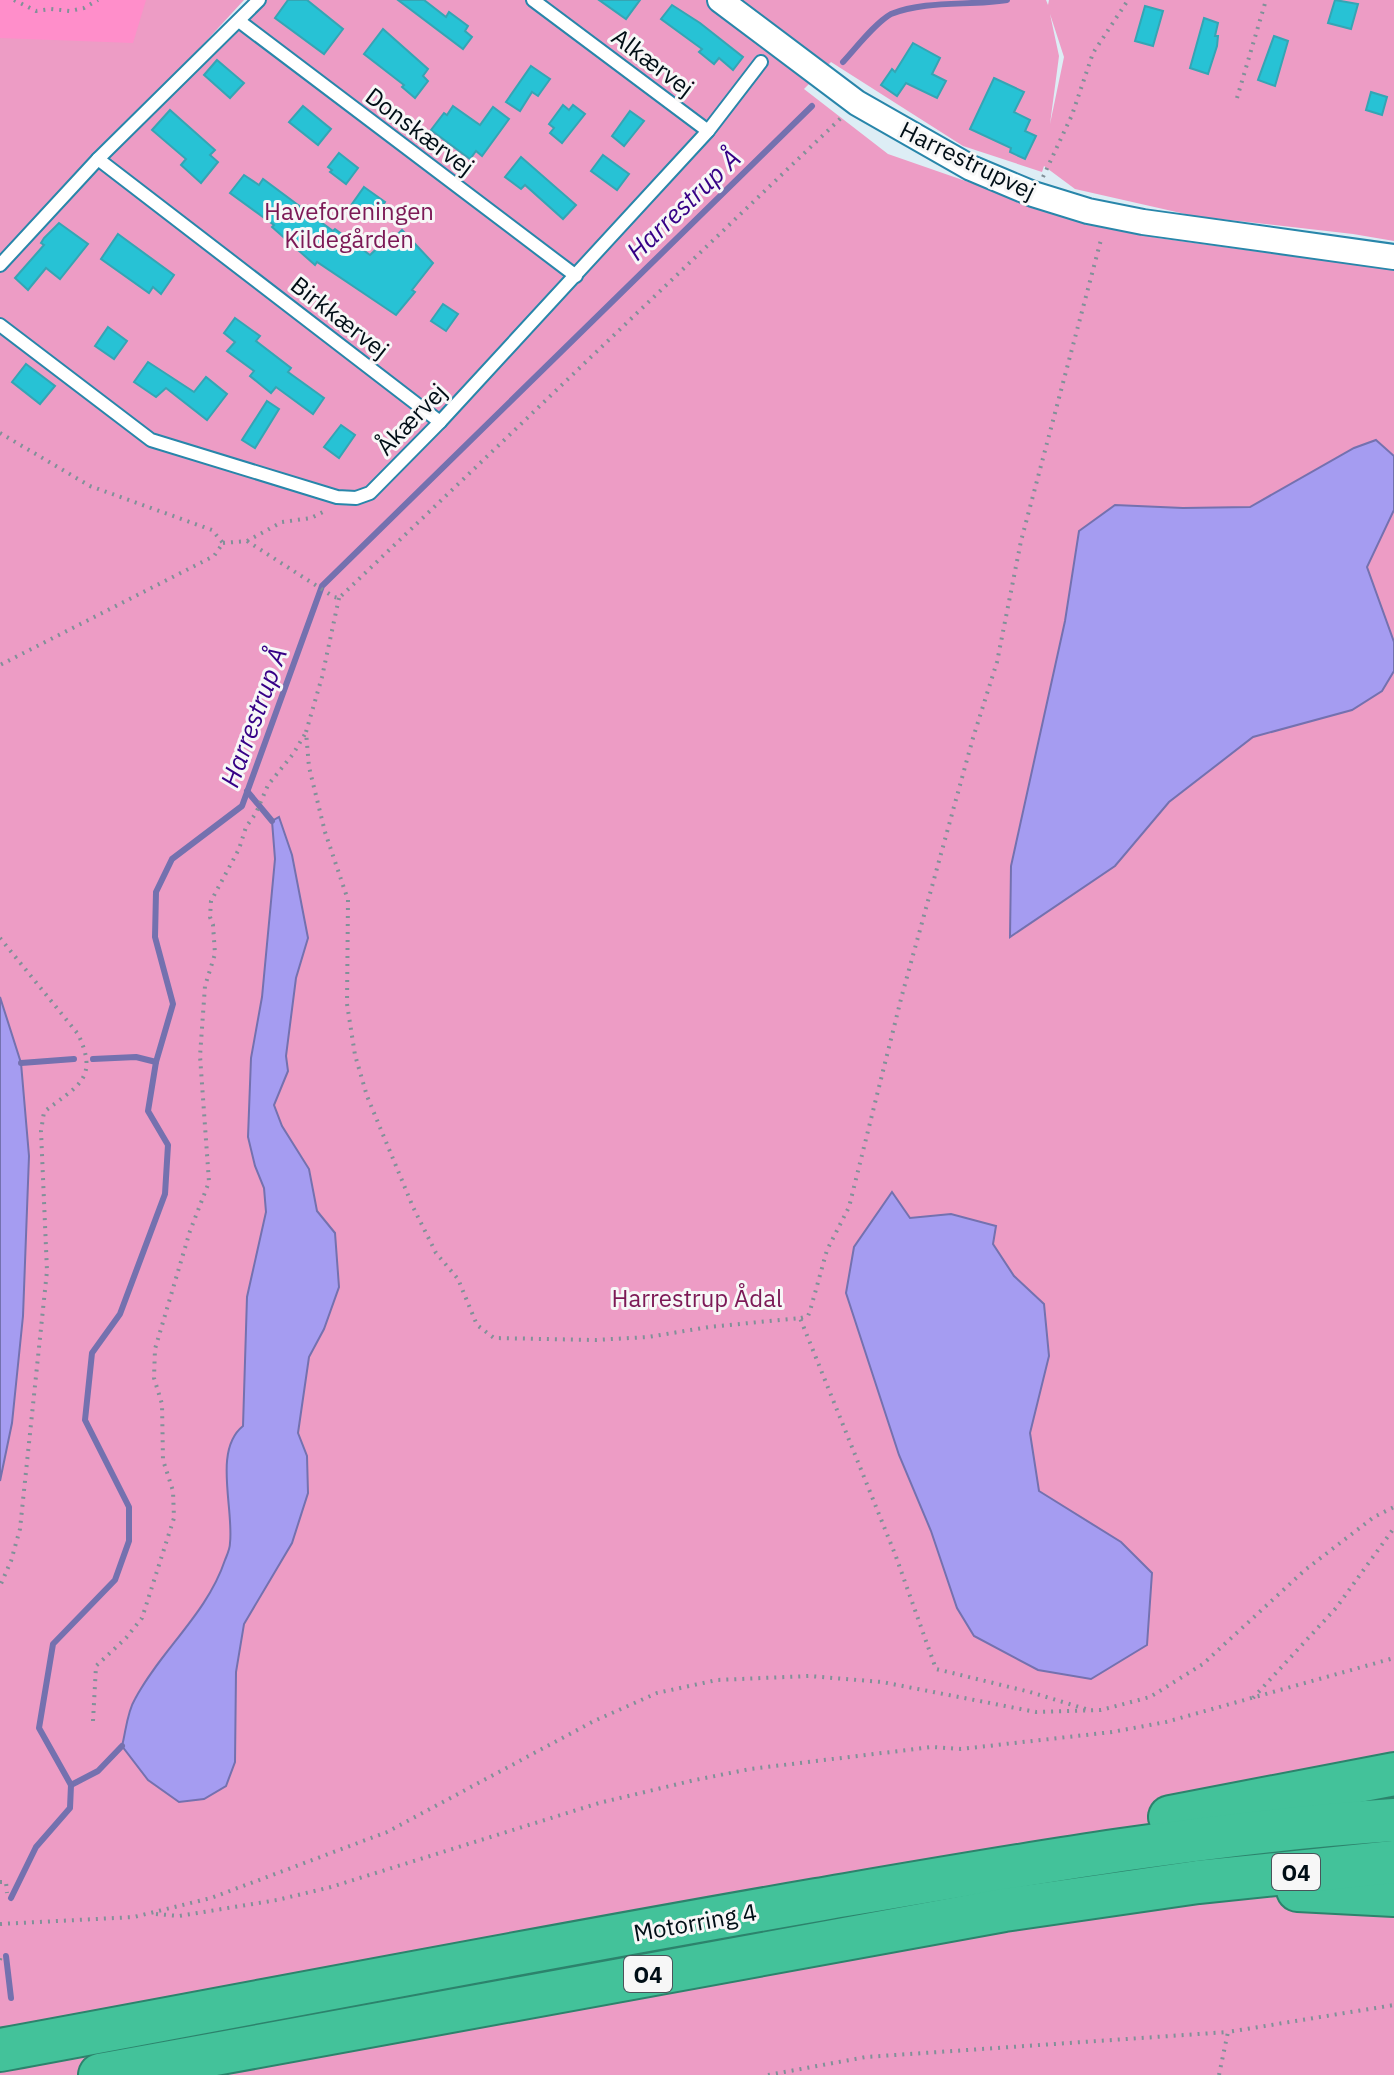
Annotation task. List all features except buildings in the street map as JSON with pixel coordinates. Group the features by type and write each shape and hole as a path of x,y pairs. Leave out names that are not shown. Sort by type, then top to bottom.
{"highway":[{"path":"751,1912 934,1862 1394,1774"},
{"name":"Motorring 4","path":"0,2050 999,1869 1192,1840 1394,1820"},
{"name":"Motorring 4","path":"100,2075 1004,1910 1198,1882 1394,1862"},
{"path":"1198,1882 1365,1896 1394,1895"}],"street":[{"name":"Harrestrupvej","path":"720,0 857,103 971,168 1033,194 1107,215 1394,257"}],"lane":[{"path":"0,265 98,159 259,0"},
{"name":"Alkærvej","path":"533,0 708,131"},
{"name":"Donskærvej","path":"239,21 576,276"},
{"name":"Åkærvej","path":"0,325 151,440 337,497 356,498 370,493 576,276 708,131 761,62"},
{"name":"Birkkærvej","path":"98,159 440,422"}],"path":[{"path":"14,0 36,11 70,11 98,0"},
{"path":"1033,194 1072,115 1093,53 1128,0"},
{"path":"1237,98 1266,0"},
{"path":"93,1721 96,1666 142,1618 174,1518 173,1491 163,1460 162,1404 154,1378 155,1349 190,1231 209,1182 200,1056 205,986 215,954 211,901 268,785 306,732 322,677 337,598 857,103"},
{"path":"306,732 309,767 325,832 348,900 347,1004 355,1055 367,1096 413,1207 436,1253 458,1279 477,1325 494,1338 595,1340 648,1337 808,1316 827,1250 849,1207 902,995 997,662 1021,541 1107,215"},
{"path":"0,433 90,486 212,530 223,543"},
{"path":"223,543 247,541 282,522 311,518 323,512 325,503 337,497"},
{"path":"247,541 337,598"},
{"path":"0,665 214,556 223,543"},
{"path":"0,938 78,1034 86,1050 87,1073 79,1087 44,1112 41,1131 47,1271 20,1529 0,1586"},
{"path":"800,1318 895,1554 936,1669 1089,1710"},
{"path":"0,1924 134,1917 211,1898 387,1832 594,1721 657,1693 717,1680 809,1676 882,1682 1036,1712 1101,1710 1150,1697 1203,1664 1305,1570 1374,1517 1394,1507"},
{"path":"1250,1700 1276,1676 1336,1608 1394,1528"},
{"path":"148,1914 179,1916 277,1900 599,1803 695,1780 750,1769 932,1747 961,1749 1112,1732 1166,1722 1250,1700 1394,1658"},
{"path":"0,1882 6,1882 7,1893"},
{"path":"768,2075 866,2057 1228,2032 1394,2005"},
{"path":"1219,2075 1228,2032"}],"green space":[{"path":"0,0 244,0 0,265"},
{"name":"Harrestrup Ådal","path":"251,0 1046,0 1048,5 1049,0 1394,0 1394,241 1194,216 1075,189 1044,166 1042,172 963,146 831,62 804,89 888,154 1095,226 1158,238 1394,270 1394,2075 0,2075 0,267","holes":["1050,14 1064,57 1050,124 1059,56"]}],"shaded area":[{"path":"0,0 146,0 133,43 0,38"},
{"path":"1376,440 1394,456 1394,510 1367,567 1394,642 1394,671 1382,691 1352,710 1253,737 1169,802 1115,866 1010,937 1011,866 1065,621 1079,531 1115,505 1250,507 1354,448"},
{"path":"279,817 292,855 308,938 296,978 286,1056 288,1071 274,1105 282,1126 309,1169 317,1211 335,1233 339,1287 324,1329 309,1357 298,1433 307,1456 308,1493 292,1543 244,1624 236,1672 235,1762 226,1786 204,1799 179,1802 148,1780 122,1746 132,1704 207,1598 230,1547 227,1464 234,1436 243,1426 247,1297 266,1212 264,1188 248,1137 251,1058 262,997 275,859 272,821"},
{"path":"0,997 21,1063 29,1156 23,1316 12,1423 0,1481"},
{"path":"892,1192 910,1218 951,1214 996,1226 993,1244 1014,1276 1044,1304 1049,1356 1030,1433 1039,1491 1121,1542 1152,1573 1147,1645 1091,1679 1038,1670 974,1636 957,1608 931,1531 899,1455 846,1293 854,1247"}],"waterway":[{"name":"Harrestrup Å","path":"843,62 872,29 891,14 933,5 1007,0"},
{"name":"Harrestrup Å","path":"11,1898 36,1847 70,1808 71,1785 39,1728 53,1644 115,1580 129,1541 129,1507 85,1420 92,1353 120,1314 165,1194 168,1145 148,1111 156,1062 173,1004 155,937 156,892 172,859 242,806 322,586 812,106"},
{"path":"247,791 272,821"},
{"path":"93,1059 136,1057 156,1062"},
{"path":"21,1063 74,1059"},
{"path":"71,1785 98,1771 122,1746"},
{"name":"Harrestrup Å","path":"6,1956 11,1998"}],"park label":[{"name":"Haveforeningen Kildegården","path":"349,225"}]}
